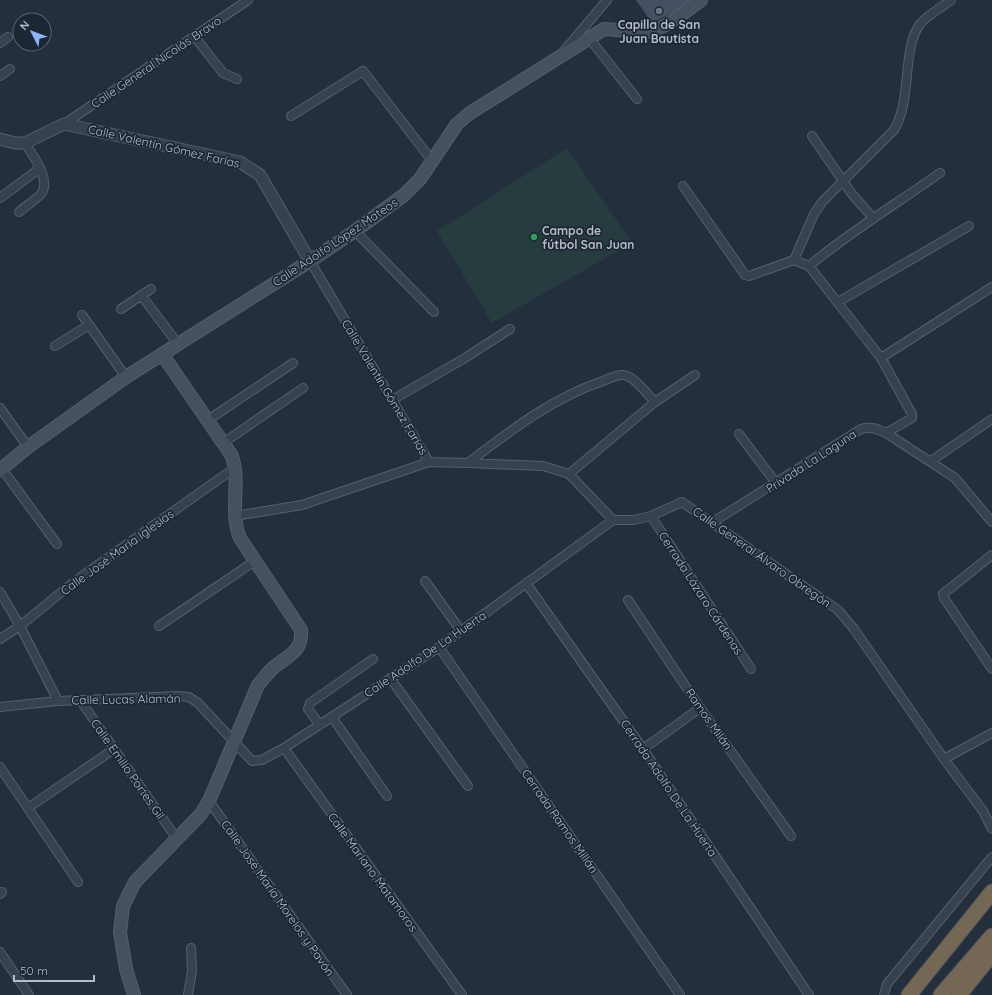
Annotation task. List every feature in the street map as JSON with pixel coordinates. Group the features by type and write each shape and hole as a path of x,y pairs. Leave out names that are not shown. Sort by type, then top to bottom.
{"highway":[{"path":"909,995 992,892"},
{"path":"922,995 992,907"},
{"path":"941,995 992,936"},
{"path":"959,995 992,954"}],"main road":[{"name":"Calle Adolfo López Mateos","path":"1,470 28,447 126,377 310,261 355,231 404,195 433,162 457,124 470,113 604,30 617,29 645,32 658,29 701,0"},
{"path":"134,995 126,969 120,932 123,906 135,882 200,814 209,801 258,686 271,670 297,650 302,640 302,630 240,538 235,526 237,481 236,467 232,456 162,354"}],"street":[{"name":"Calle General Nicolás Bravo","path":"64,124 248,0"},
{"path":"558,58 607,0"},
{"path":"794,260 814,214 822,202 894,130 901,119 912,42 916,31 922,22 951,0"},
{"path":"194,36 223,73 237,79"},
{"path":"0,43 8,37"},
{"path":"589,38 637,99"},
{"path":"0,76 10,69"},
{"path":"291,116 363,71 433,162"},
{"path":"0,139 16,143 24,143 64,124"},
{"name":"Calle Valentín Gómez Farías","path":"64,124 240,162 251,167 260,175 429,462"},
{"path":"812,136 843,181 872,217"},
{"path":"19,212 41,194 44,187 43,174 24,143"},
{"path":"0,198 39,168"},
{"path":"809,266 840,240 872,217 940,172"},
{"path":"683,186 745,275 749,276 794,260 809,266 881,358 913,416 886,433"},
{"path":"838,302 969,226"},
{"path":"355,231 434,312"},
{"path":"881,358 992,286"},
{"path":"121,309 151,289"},
{"path":"141,295 178,344"},
{"path":"82,315 126,377"},
{"path":"55,346 89,325"},
{"path":"392,400 510,329"},
{"path":"208,420 293,363"},
{"path":"468,463 532,416 580,388 615,376 623,375 630,377 655,402"},
{"path":"569,474 655,402 695,375"},
{"path":"223,443 303,388"},
{"path":"0,408 28,447"},
{"path":"931,461 992,419"},
{"name":"Privada La Laguna","path":"713,522 860,429 868,427 875,428 886,433 955,478 992,522"},
{"path":"739,434 776,483"},
{"path":"235,516 302,505 429,462 543,466 569,474 612,520"},
{"name":"Calle José María Iglesias","path":"0,639 20,626 75,581 236,467"},
{"path":"1,470 56,544"},
{"name":"Calle General Álvaro Obregón","path":"612,520 634,520 650,516 682,502 713,522 838,610 854,629 944,759 983,811 992,829"},
{"name":"Cerrada Lázaro Cárdenas","path":"650,516 751,669"},
{"name":"Calle Adolfo De La Huerta","path":"234,742 252,762 257,762 284,748 439,647 612,520"},
{"path":"992,555 943,594 944,598 992,669"},
{"path":"159,626 255,561"},
{"path":"424,581 461,631"},
{"name":"Cerrada Adolfo De La Huerta","path":"526,583 643,749 809,995"},
{"path":"0,592 20,626 58,701"},
{"name":"Ramos Milán","path":"628,600 700,708 791,836"},
{"name":"Cerrada Ramos Millán","path":"439,647 680,995"},
{"path":"320,725 308,709 310,703 372,659"},
{"path":"390,678 468,786"},
{"name":"Calle Lucas Alamán","path":"0,707 58,701 179,696 189,698 198,704 234,742"},
{"name":"Calle Emilio Portes Gil","path":"80,700 177,839"},
{"path":"643,749 700,708"},
{"path":"332,717 387,796"},
{"path":"944,759 992,733"},
{"name":"Calle Mariano Matamoros","path":"284,748 462,995"},
{"path":"28,808 114,749"},
{"path":"0,767 78,882"},
{"name":"Calle José María Morelos y Pavón","path":"209,801 347,995"},
{"path":"884,995 887,984 992,857"},
{"path":"188,995 192,971 191,948"},
{"path":"0,952 29,995"}],"green space":[{"name":"Campo de fútbol San Juan","path":"567,148 632,243 492,323 437,231"}],"building":[{"name":"Capilla de San Juan Bautista","path":"636,0 696,0 652,23"}],"place":[{"name":"Capilla de San Juan Bautista","path":"659,11"},
{"name":"Campo de fútbol San Juan","path":"534,237"}]}
